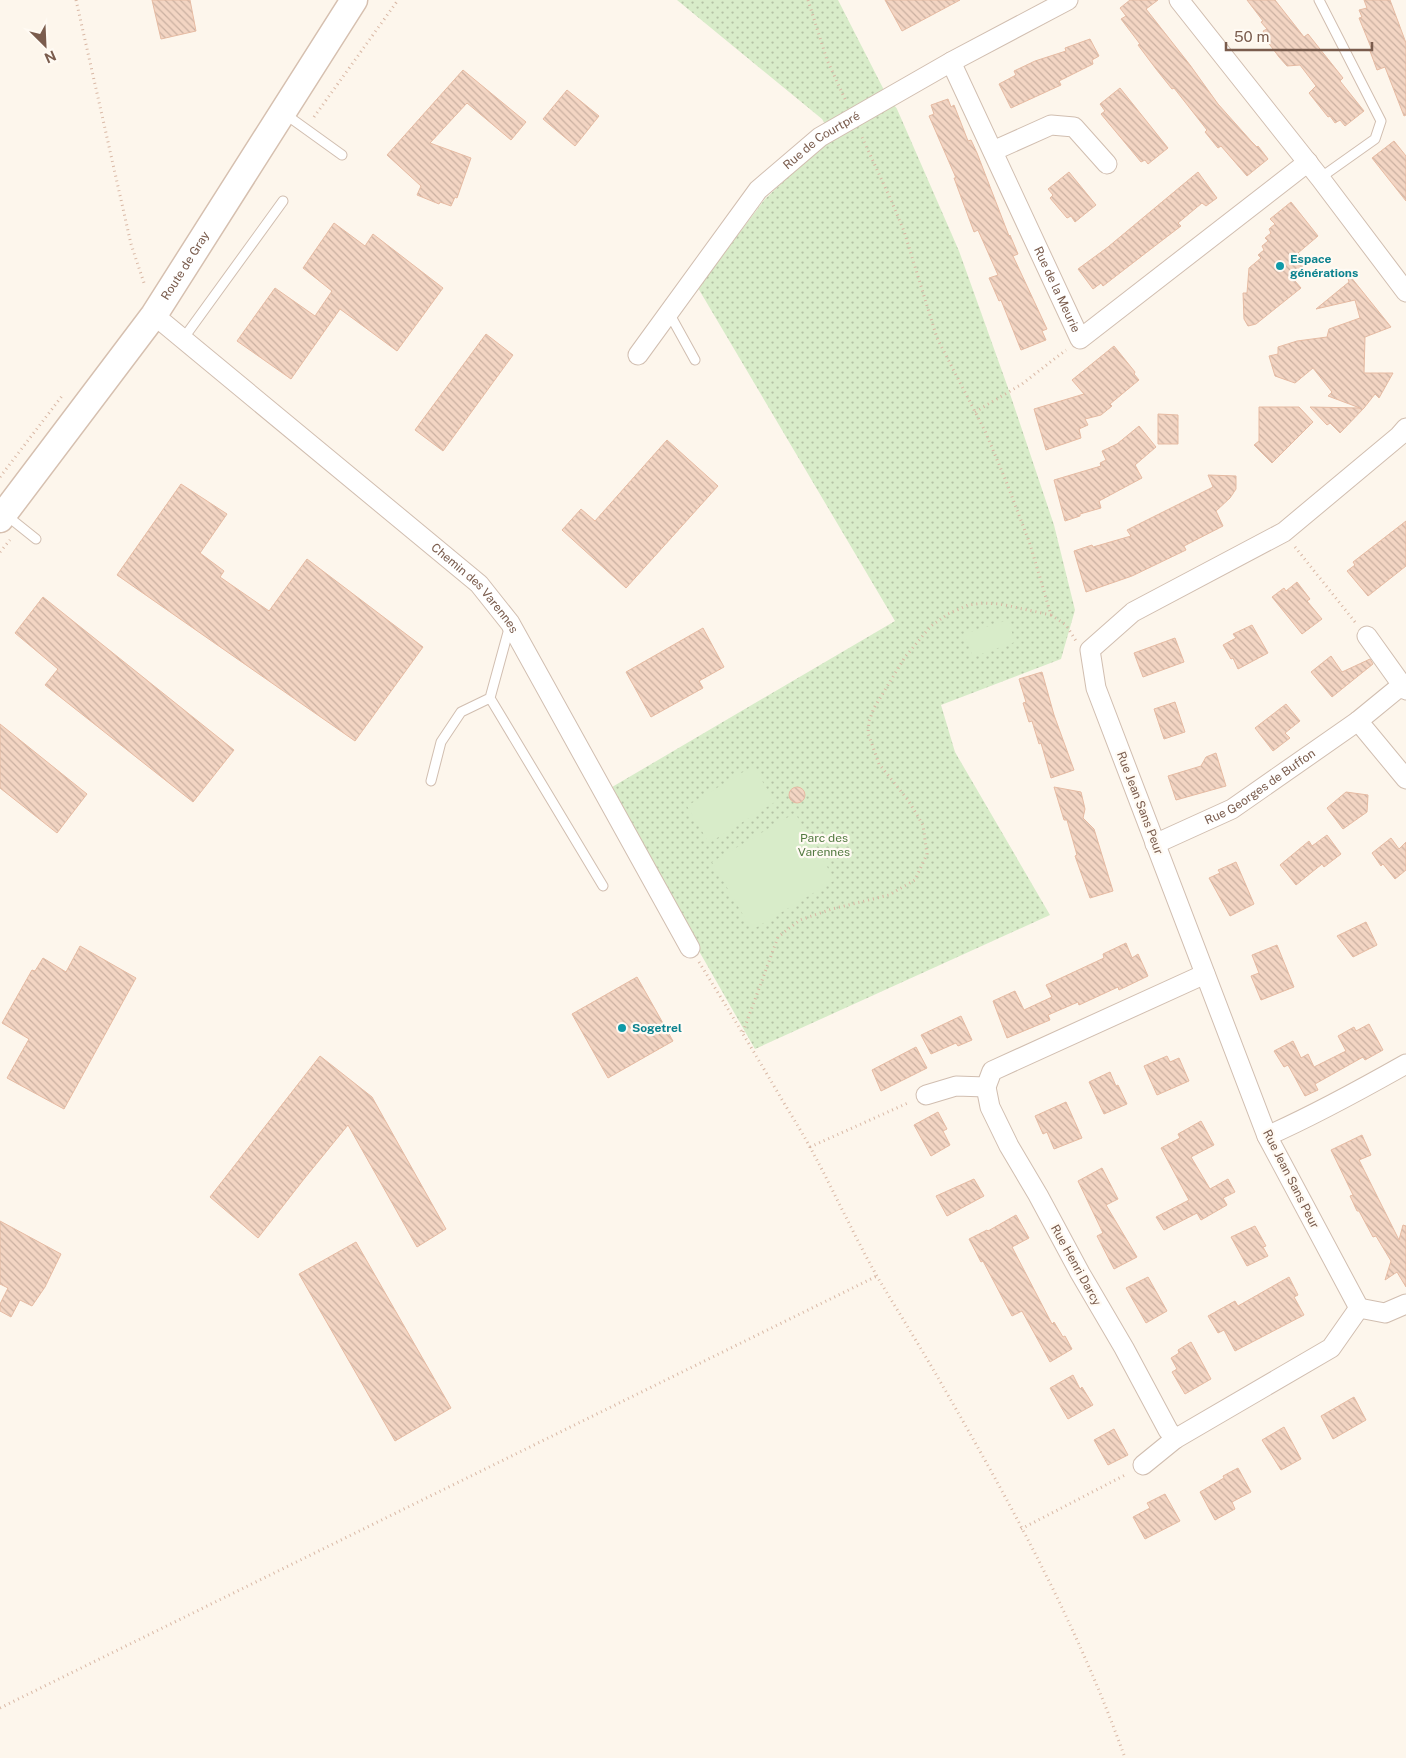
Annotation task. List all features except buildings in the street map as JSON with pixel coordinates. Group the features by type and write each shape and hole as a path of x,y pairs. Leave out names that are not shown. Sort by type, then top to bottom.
{"main road":[{"name":"Route de Gray","path":"2,516 154,315 354,0"}],"street":[{"name":"Rue de Courtpré","path":"638,355 758,190 820,137 951,62 1068,0"},
{"path":"1179,0 1308,162 1406,292"},
{"name":"Rue de la Meurie","path":"951,62 1080,339 1308,162"},
{"path":"992,150 1051,125 1074,127 1107,164"},
{"name":"Chemin des Varennes","path":"154,315 480,584 510,623 690,948"},
{"path":"1090,650 1133,612 1284,532 1399,436 1406,428"},
{"path":"1367,636 1404,688"},
{"name":"Rue Jean Sans Peur","path":"1090,650 1096,688 1267,1136 1359,1308"},
{"name":"Rue Georges de Buffon","path":"1155,844 1232,809 1404,688"},
{"path":"1358,721 1406,779"},
{"path":"926,1095 956,1086 986,1087 992,1071 1205,974"},
{"path":"1267,1136 1336,1103 1406,1064"},
{"name":"Rue Henri Darcy","path":"986,1087 990,1107 1009,1146 1124,1348 1168,1430 1175,1439"},
{"path":"1143,1465 1175,1439 1331,1348 1359,1308 1385,1313 1406,1304"}],"lane":[{"path":"1319,0 1381,121 1375,139 1320,178"},
{"path":"283,112 342,154"},
{"path":"183,339 283,201"},
{"path":"669,313 695,360"},
{"path":"2,516 36,539"},
{"path":"510,623 490,698 603,886"},
{"path":"431,781 442,742 461,712 490,698"}],"path":[{"path":"76,0 131,244 146,288 151,280"},
{"path":"808,0 827,60 904,231 937,338 999,464 1030,544 1050,615"},
{"path":"975,412 1022,384 1080,339"},
{"path":"0,476 63,394"},
{"path":"1284,532 1367,636"},
{"path":"743,1032 778,937 800,920 832,909 889,895 915,880 927,854 923,825 908,800 879,764 868,733 869,721 874,708 888,682 913,646 931,626 948,614 968,605 1000,604 1050,615 1066,625 1075,641 1090,650"},
{"path":"690,948 743,1032 810,1146 877,1276 946,1391 1009,1504 1052,1586 1081,1648 1125,1758"},
{"path":"810,1146 926,1095"},
{"path":"0,1708 877,1276"},
{"path":"1021,1529 1143,1465"}],"green space":[{"name":"Parc des Varennes","path":"677,0 838,0 885,92 897,109 959,251 1054,525 1075,610 1061,659 941,705 955,752 1050,915 755,1049 607,790 895,621 698,288 765,199 832,136 822,119"},
{"path":"1008,620 1015,642 973,657 964,634"},
{"path":"753,766 775,802 709,843 687,806"},
{"path":"795,813 835,880 752,930 712,862"}],"place":[{"name":"Espace générations","path":"1280,266"},
{"name":"Sogetrel","path":"622,1028"}]}
